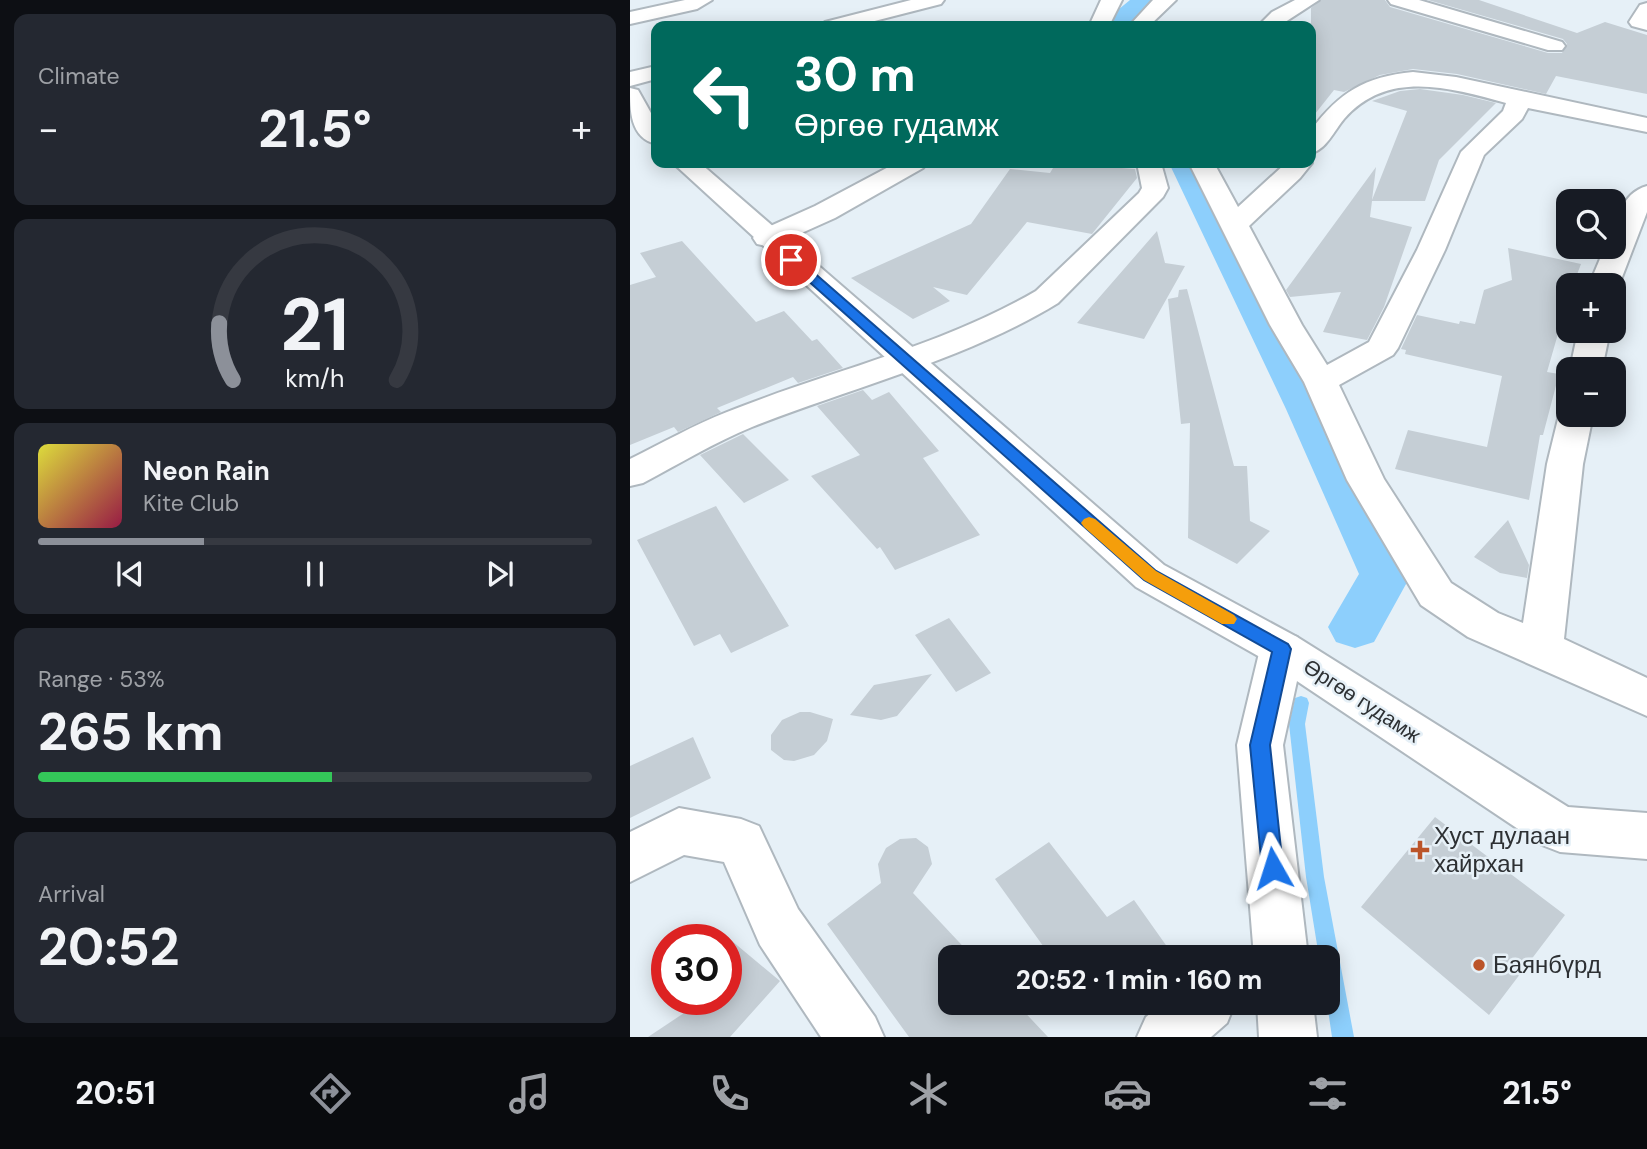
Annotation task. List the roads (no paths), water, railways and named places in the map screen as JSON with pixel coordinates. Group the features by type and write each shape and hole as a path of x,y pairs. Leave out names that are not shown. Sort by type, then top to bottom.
{"street":[{"path":"630,18 702,0"},
{"path":"851,21 933,0"},
{"path":"1100,21 1112,0"},
{"path":"1143,21 1154,7 1166,0"},
{"path":"1274,21 1309,0"},
{"path":"1398,0 1555,46"},
{"path":"1647,9 1639,22 1647,24"},
{"path":"630,79 651,73"},
{"path":"1316,140 1353,98 1375,85 1407,77 1647,125"},
{"path":"630,95 651,132"},
{"path":"1321,382 1382,348 1431,250 1473,152 1514,114 1519,99"},
{"name":"Өргөө гудамж","path":"697,168 767,238 1150,576 1282,649 1560,829 1647,836"},
{"path":"767,238 825,212 905,168"},
{"path":"630,474 738,420 906,361 1027,309 1047,297 1150,197 1155,188 1150,168"},
{"path":"1205,168 1286,325 1321,382 1366,480 1436,594 1483,625 1541,648 1647,698"},
{"path":"1234,225 1295,168"},
{"path":"1607,273 1636,206 1647,194"},
{"path":"1541,648 1565,464 1573,427"},
{"path":"1274,945 1260,745 1282,649"},
{"path":"630,858 679,831 741,842 779,927 855,1037"},
{"path":"1166,1037 1193,1015"},
{"path":"1286,1015 1288,1037"}],"waterway":[{"path":"1126,21 1126,14 1146,0"},
{"path":"1188,168 1308,409 1385,575 1355,627"},
{"path":"1301,703 1297,724 1315,877 1343,1037"}],"place":[{"name":"Хуст дулаан хайрхан","path":"1420,850"},
{"name":"Баянбүрд","path":"1479,965"}]}
